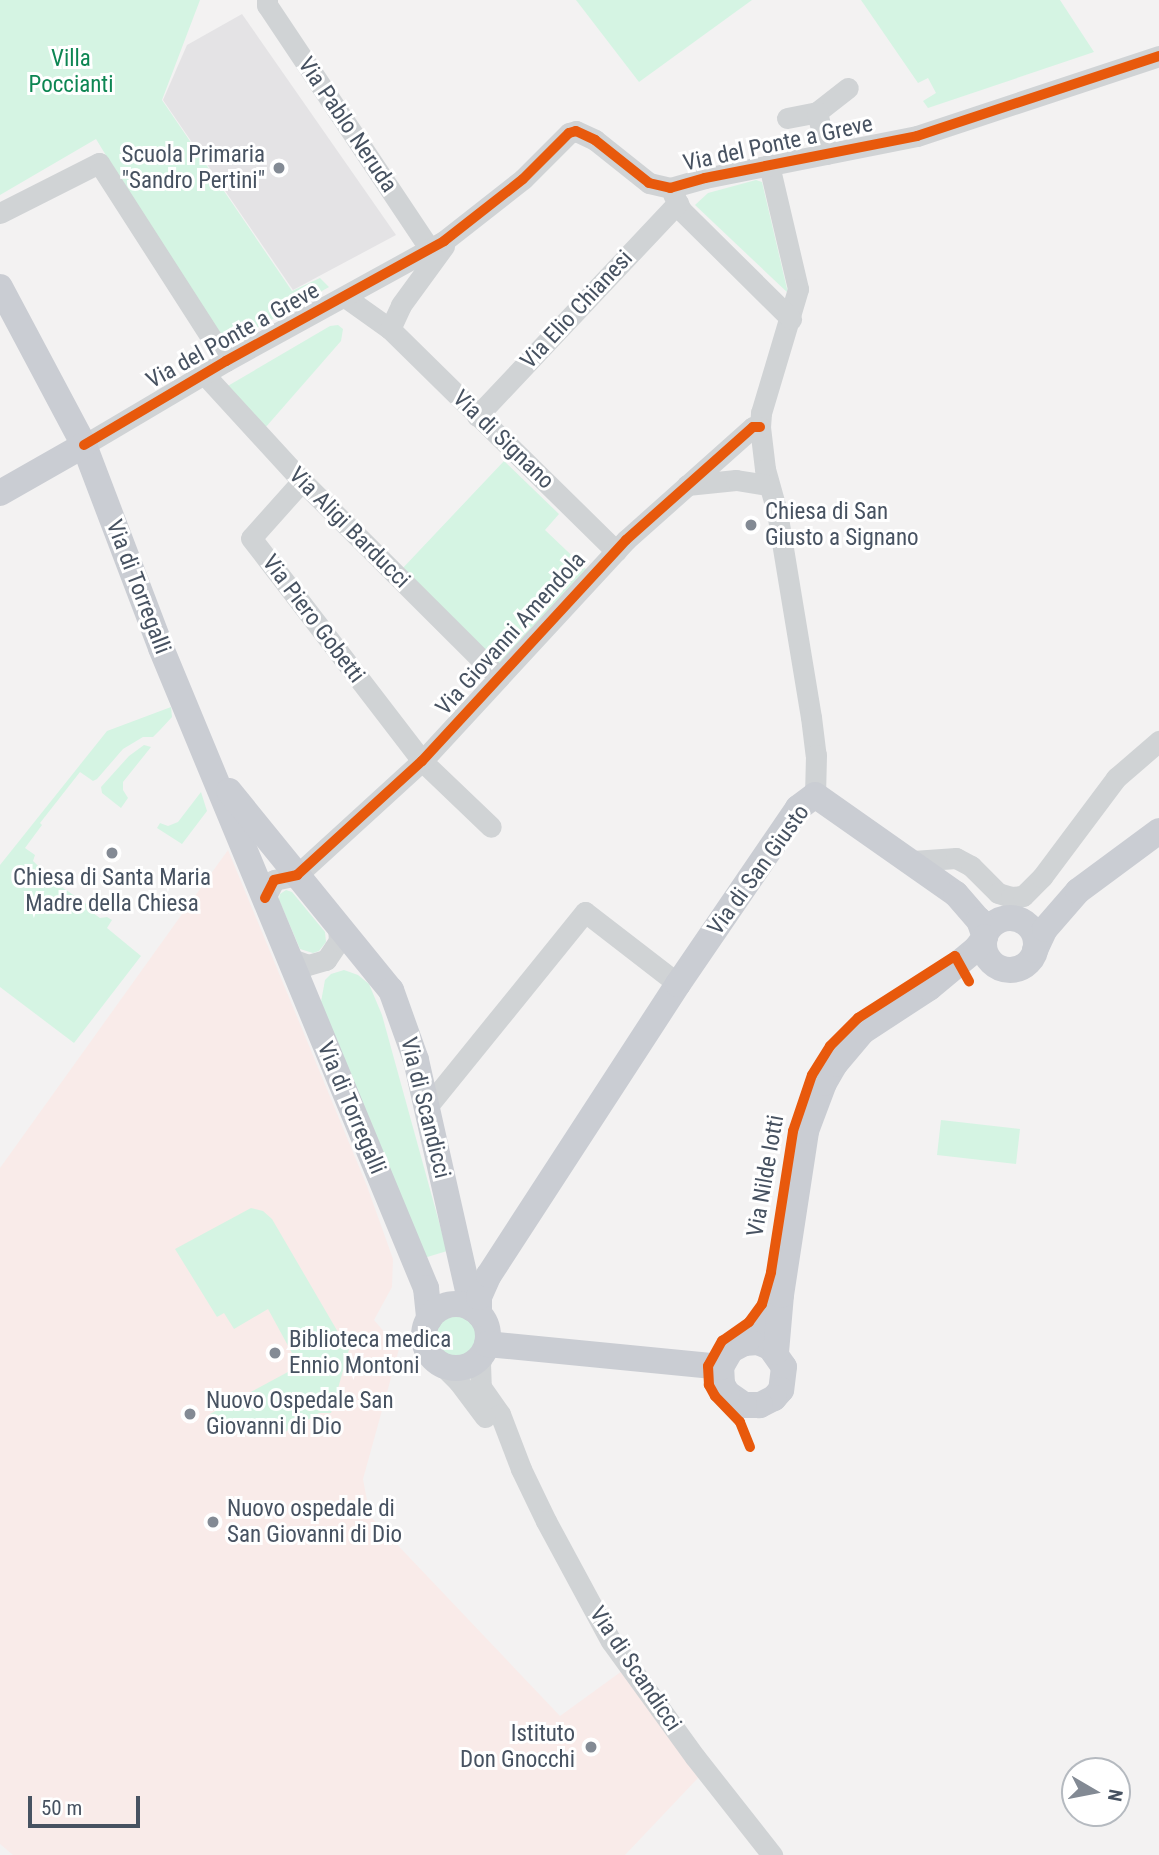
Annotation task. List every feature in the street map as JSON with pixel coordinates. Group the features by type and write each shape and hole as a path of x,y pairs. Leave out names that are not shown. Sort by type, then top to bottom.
{"main road":[{"name":"Via di Torregalli","path":"0,274 6,297 83,444 143,603 210,768 426,1288 429,1319"},
{"path":"0,493 83,444"},
{"name":"Via di Torregalli","path":"210,768 297,875"},
{"path":"815,794 956,894 1032,928 1036,939 1035,950"},
{"name":"Via di San Giusto","path":"475,1311 489,1275 678,984 798,808 815,794"},
{"path":"956,894 979,920 989,958 1006,969 1023,966 1035,950 1045,929 1078,891 1159,831"},
{"name":"Via di Scandicci","path":"297,875 391,990 416,1060 475,1311 487,1330 485,1347"},
{"path":"985,937 993,924 1078,891"},
{"name":"Via Nilde Iotti","path":"781,1295 765,1321 744,1343 731,1350 721,1367 722,1384 727,1393 744,1405 760,1405 774,1398 784,1379 784,1367 776,1352 781,1295 806,1131 824,1083 835,1064 863,1031 929,988 976,949 985,937"},
{"name":"Via Nilde Iotti","path":"929,988 974,972 1006,969"},
{"path":"429,1319 448,1305 475,1311"},
{"name":"Via di Scandicci","path":"429,1319 424,1331 425,1344 430,1356 442,1365"},
{"path":"744,1343 764,1344 776,1352"},
{"path":"442,1365 454,1368 468,1366 479,1359 485,1347 721,1367"}],"street":[{"name":"Via Pablo Neruda","path":"267,0 267,5 430,249"},
{"name":"Via del Ponte a Greve","path":"83,444 454,234 523,179 569,133 576,131 595,140 649,183 674,196 769,165 918,136 1159,55"},
{"name":"Via del Ponte a Greve","path":"787,118 817,111 848,88"},
{"name":"Via del Ponte a Greve","path":"817,111 827,154"},
{"path":"0,213 99,163 226,361"},
{"name":"Via di San Giusto","path":"769,165 798,278 790,319 760,420 769,485 777,512 811,717 816,755 815,794"},
{"path":"674,196 687,217 790,319"},
{"name":"Via Elio Chianesi","path":"477,416 674,196"},
{"path":"390,329 401,305 454,234"},
{"path":"368,284 390,329"},
{"path":"345,297 390,329"},
{"name":"Via di Signano","path":"390,329 615,551"},
{"name":"Via Aligi Barducci","path":"204,374 302,481 499,677"},
{"name":"Via Giovanni Amendola","path":"297,875 422,761 615,551 760,420"},
{"path":"687,485 736,480 769,485"},
{"name":"Via Piero Gobetti","path":"302,481 251,538 422,761"},
{"path":"913,861 950,857 962,860 994,890 1011,897 1023,896 1042,877 1116,778 1159,741"},
{"path":"422,761 491,827"},
{"path":"265,898 274,880 297,875"},
{"path":"427,1107 584,912 678,984"},
{"path":"289,958 308,965 326,960 339,941 338,927"},
{"name":"Via di Scandicci","path":"485,1347 480,1363 481,1387 500,1414 521,1469 611,1641 695,1757 772,1855"},
{"name":"Via di Scandicci","path":"442,1365 458,1381 521,1469"}],"shaded area":[{"name":"Scuola Primaria \"Sandro Pertini\"","path":"242,14 396,235 293,290 163,100 187,45"},
{"name":"Nuovo Ospedale San Giovanni di Dio","path":"228,850 367,1186 393,1259 392,1287 374,1320 399,1349 363,1479 370,1516 560,1716 622,1671 698,1778 625,1855 13,1855 0,1844 0,1168"}],"green space":[{"name":"Villa Poccianti","path":"0,0 200,0 162,100 292,291 320,278 329,287 223,347 96,139 0,195"},
{"path":"576,0 752,0 639,82"},
{"path":"861,0 1060,0 1094,52 928,108 923,101 936,93 928,78 918,83"},
{"path":"756,180 762,182 788,293 695,205 708,193"},
{"path":"338,325 343,329 341,341 265,428 226,387 330,326"},
{"path":"504,461 559,514 545,530 587,570 500,668 401,570"},
{"path":"171,707 172,717 153,737 143,737 123,749 97,779 93,781 80,772 40,823 42,825 25,848 35,855 33,861 56,883 92,908 90,911 100,918 107,917 112,920 107,928 141,956 74,1043 0,987 0,865 107,731"},
{"path":"144,745 151,747 123,782 123,790 128,798 121,808 102,793 101,787 129,756"},
{"path":"201,792 207,811 182,844 157,828 160,823 168,826 178,822"},
{"path":"286,890 292,892 325,932 326,942 319,951 313,953 300,949 279,900 280,894"},
{"path":"344,970 358,975 369,984 382,1015 447,1251 424,1258 321,1002 325,980 331,974"},
{"path":"941,1120 1020,1129 1016,1164 937,1155"},
{"path":"251,1208 263,1211 272,1219 342,1339 350,1346 331,1413 319,1413 299,1425 290,1424 287,1431 275,1436 253,1431 253,1425 247,1424 243,1431 235,1418 218,1427 210,1414 299,1366 268,1309 234,1329 224,1313 217,1317 175,1249"},
{"path":"456,1315 471,1321 477,1336 471,1351 456,1357 441,1351 435,1336 441,1321"}],"cycle path":[{"path":"84,445 226,361 444,241 523,179 569,133 576,131 595,140 649,183 670,188 705,178 917,136 1159,56"},
{"path":"265,898 274,880 297,875 422,761 626,540 753,427 760,427"},
{"path":"750,1447 740,1422 715,1396 709,1385 708,1366 722,1341 749,1322 762,1304 771,1272 793,1131 812,1075 830,1046 858,1018 955,956 969,981"}],"place":[{"name":"Scuola Primaria \"Sandro Pertini\"","path":"279,168"},
{"name":"Chiesa di San Giusto a Signano","path":"751,525"},
{"name":"Chiesa di Santa Maria Madre della Chiesa","path":"112,853"},
{"name":"Biblioteca medica Ennio Montoni","path":"275,1353"},
{"name":"Nuovo Ospedale San Giovanni di Dio","path":"190,1414"},
{"name":"Nuovo ospedale di San Giovanni di Dio","path":"213,1522"},
{"name":"Istituto Don Gnocchi","path":"591,1747"}]}
